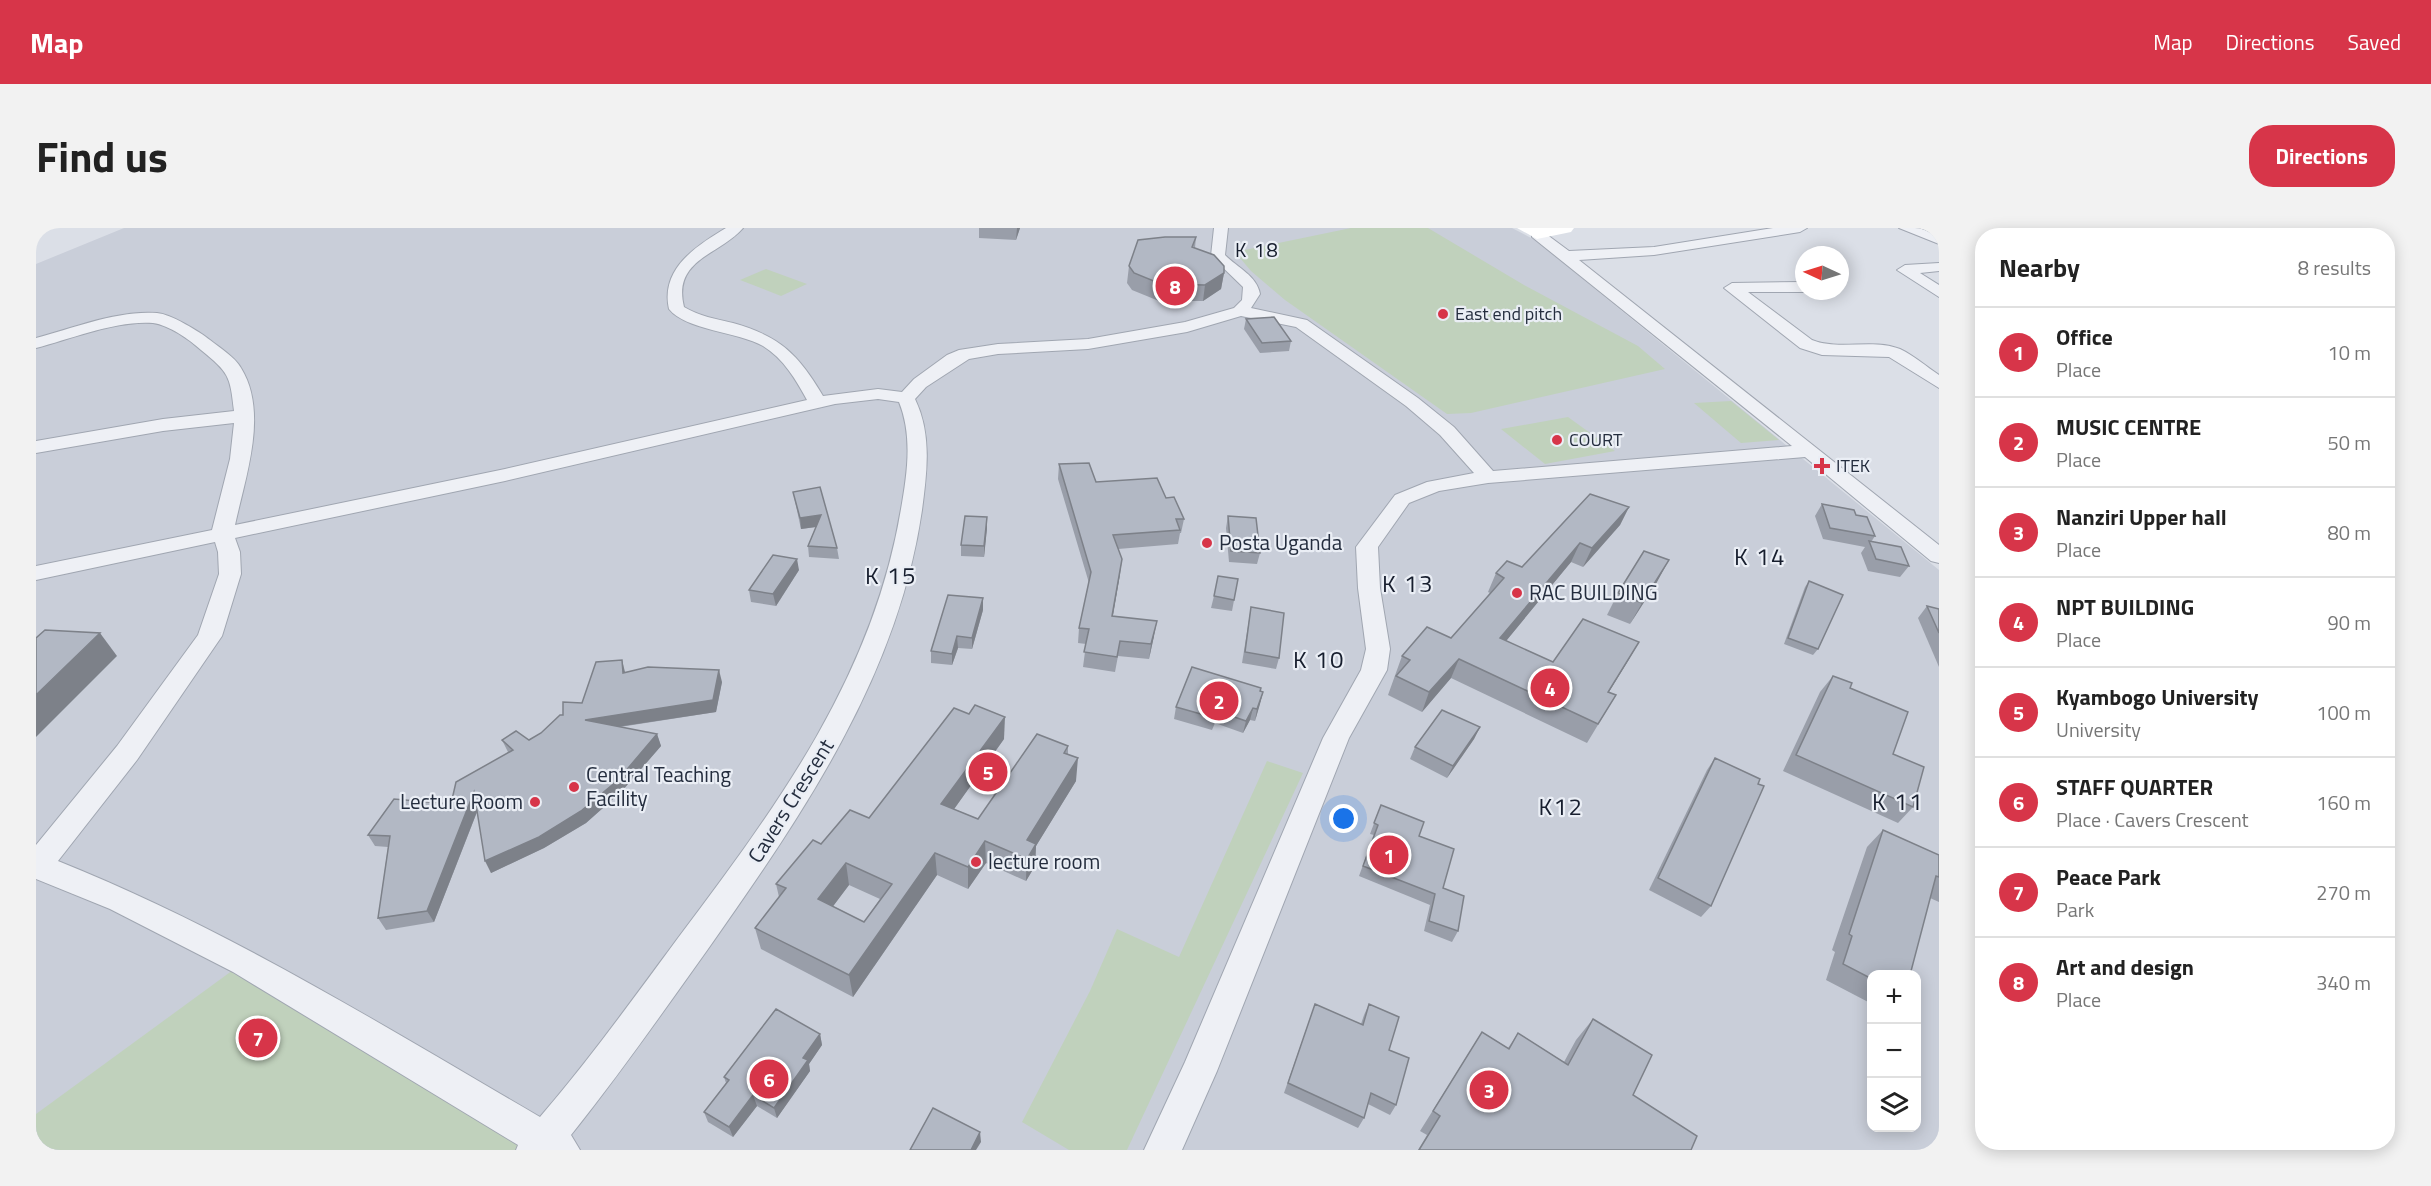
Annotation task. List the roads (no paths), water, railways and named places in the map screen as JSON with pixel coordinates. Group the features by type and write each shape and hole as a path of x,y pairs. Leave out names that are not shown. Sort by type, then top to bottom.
{"street":[{"path":"736,228 704,249 683,269 673,290 677,309 712,323 756,335 783,350 803,376 818,403"},
{"path":"1221,228 1218,256 1301,323 1412,402 1447,431 1488,477"},
{"path":"1532,231 1565,228"},
{"path":"1566,256 1654,251 1800,228"},
{"path":"1906,228 1939,240"},
{"path":"1929,228 1939,233"},
{"path":"1532,231 1939,556"},
{"path":"1939,267 1905,270 1939,292"},
{"path":"36,573 505,475 818,403 859,395 906,398 928,377 953,359 965,354 998,349 1088,344 1186,327 1240,311 1249,304 1253,296 1251,284"},
{"path":"1795,287 1732,288 1806,344 1822,350 1875,350 1894,353 1939,383"},
{"path":"1240,311 1301,323"},
{"path":"36,343 116,322 158,318 196,337 233,368 240,384 244,416 240,459 222,533 229,552 230,574 210,636 127,753 37,867 121,900 244,962 547,1146"},
{"name":"Cavers Crescent","path":"547,1146 764,847 827,746 864,676 897,591 907,547 917,469 915,421 906,398"},
{"path":"36,447 163,425 244,416"},
{"path":"1163,1150 1199,1071 1336,738 1374,670 1377,649 1369,588 1367,547 1402,499 1434,486 1488,477 1808,451"}],"place":[{"name":"Art and design","path":"1175,286"},
{"name":"East end pitch","path":"1443,314"},
{"name":"COURT","path":"1557,440"},
{"name":"ITEK","path":"1822,466"},
{"name":"Posta Uganda","path":"1207,543"},
{"name":"RAC BUILDING","path":"1517,593"},
{"name":"NPT BUILDING","path":"1550,688"},
{"name":"MUSIC CENTRE","path":"1219,701"},
{"name":"Kyambogo University","path":"988,772"},
{"name":"Central Teaching Facility","path":"574,787"},
{"name":"Lecture Room","path":"535,802"},
{"name":"Office","path":"1389,855"},
{"name":"lecture room","path":"976,862"},
{"name":"Peace Park","path":"258,1038"},
{"name":"STAFF QUARTER","path":"769,1079"},
{"name":"Nanziri Upper hall","path":"1489,1090"}],"district":[{"name":"K 18","path":"1257,250"},
{"name":"K 14","path":"1760,557"},
{"name":"K 15","path":"891,576"},
{"name":"K 13","path":"1408,584"},
{"name":"K 10","path":"1319,660"},
{"name":"K 11","path":"1898,802"},
{"name":"K12","path":"1561,807"}]}
